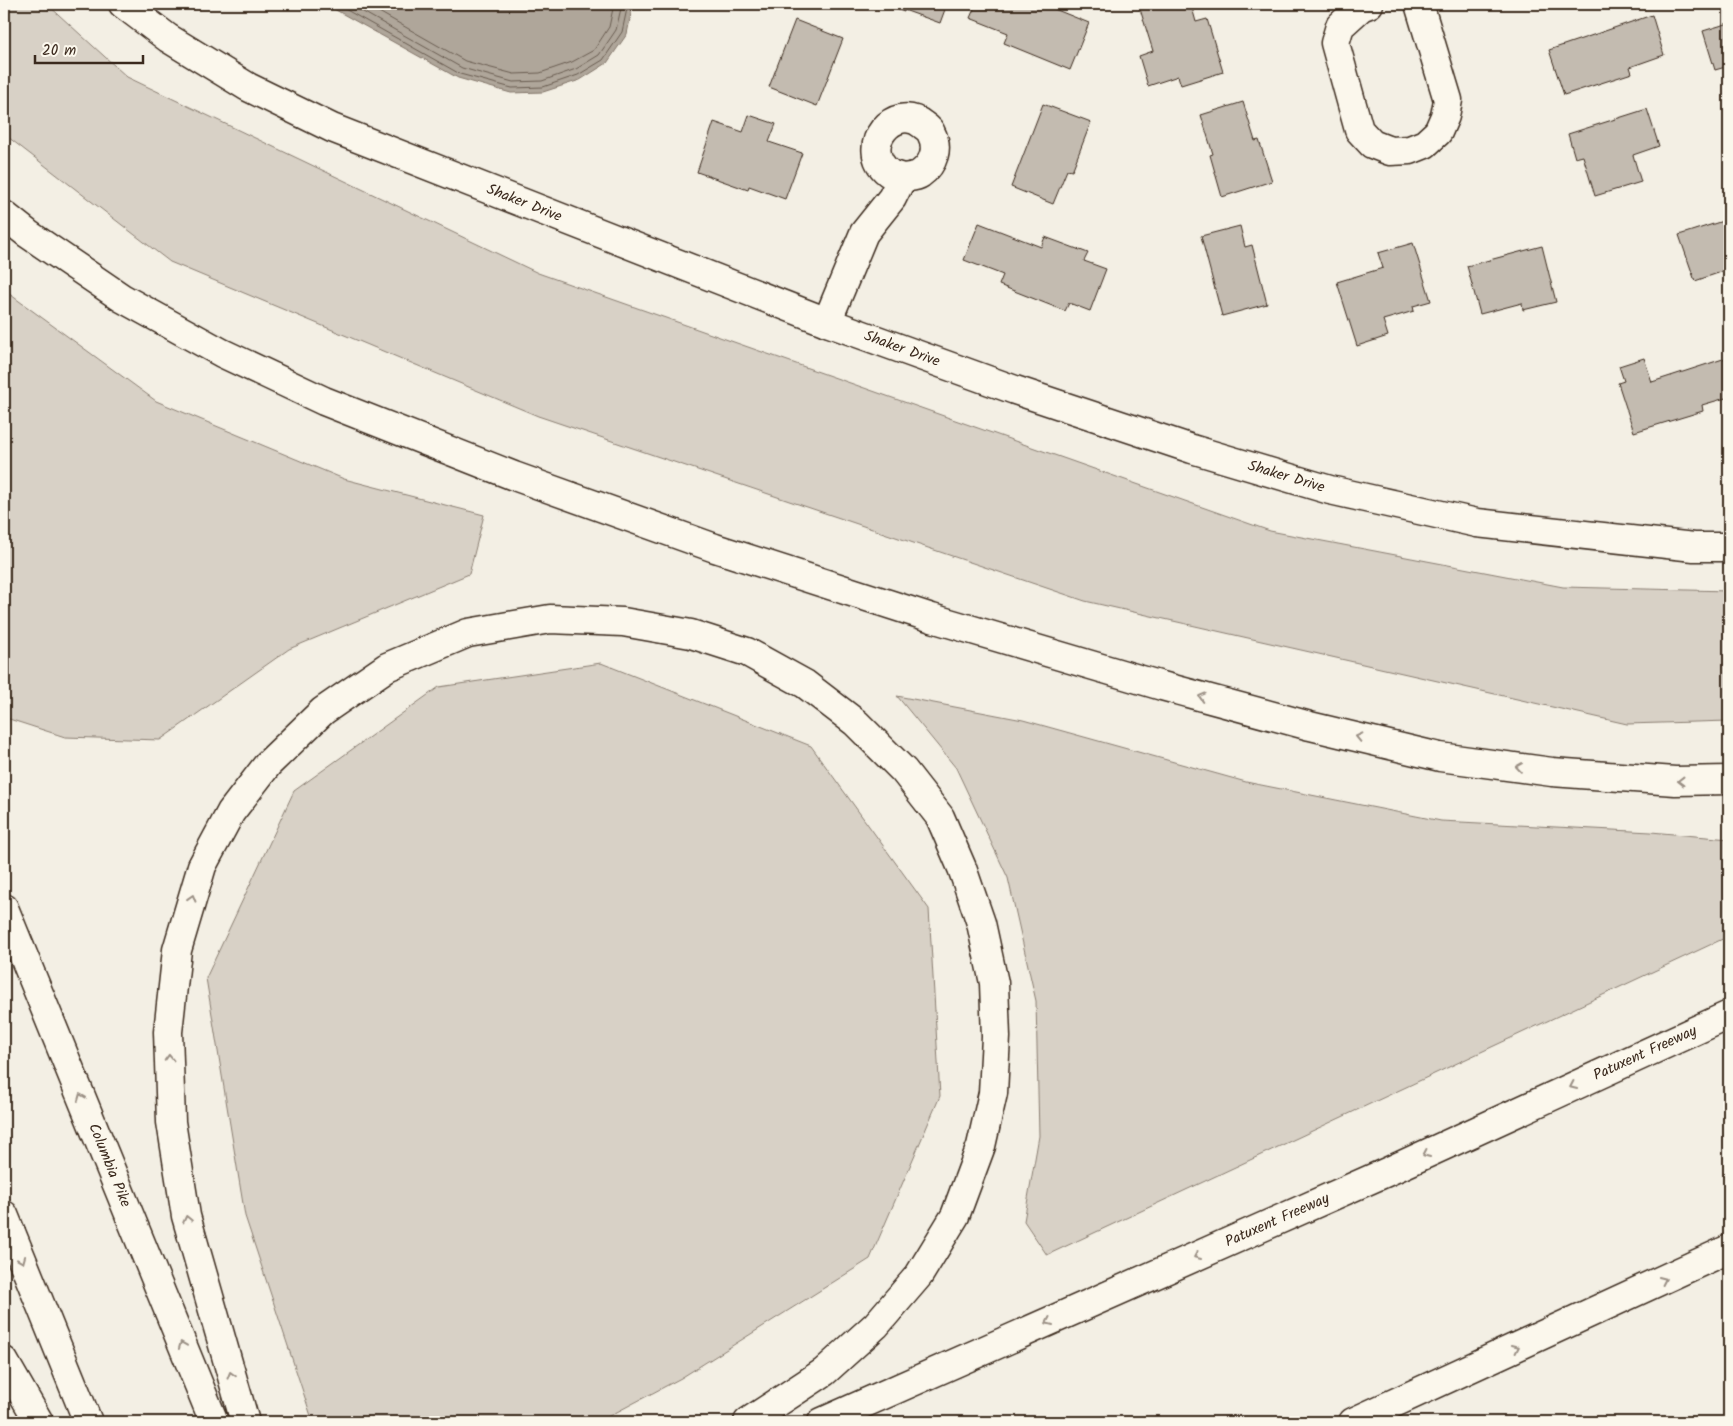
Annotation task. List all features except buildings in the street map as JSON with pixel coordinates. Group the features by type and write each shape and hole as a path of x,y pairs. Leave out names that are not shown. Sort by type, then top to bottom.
{"main road":[{"name":"Shaker Drive","path":"123,4 168,38 248,87 332,128 827,322 1024,394 1192,449 1330,490 1477,523 1684,546 1729,547"},
{"path":"1369,4 1361,7 1349,16 1340,26 1335,43 1360,130 1372,144 1390,151 1410,150 1425,144 1438,132 1445,116 1448,100 1419,4"},
{"path":"827,322 864,233 892,198 902,178"},
{"path":"4,215 28,234 122,298 222,353 324,401 514,476 744,557 932,618 1162,686 1310,726 1440,757 1552,772 1676,781 1729,780"},
{"path":"245,1422 186,1216 171,1122 168,1032 176,950 202,866 231,812 262,771 323,710 387,667 468,633 550,619 623,622 691,634 747,652 805,684 856,723 904,771 940,816 962,868 981,923 994,983 996,1037 993,1093 981,1146 956,1216 919,1275 876,1325 824,1372 748,1422"},
{"name":"Columbia Pike","path":"4,908 214,1422"},
{"name":"Patuxent Freeway","path":"822,1422 1389,1171 1729,1015"},
{"path":"4,1215 88,1422"},
{"path":"1353,1422 1729,1249"},
{"path":"4,1361 39,1422"},
{"path":"1371,1422 1472,1368"}],"shaded area":[{"path":"4,4 47,4 127,77 538,273 1270,531 1563,587 1729,591 1729,721 1627,724 1085,601 538,416 170,262 4,134"},
{"path":"4,290 156,401 344,479 484,515 469,574 289,649 160,740 65,737 6,718 4,714"},
{"path":"601,663 811,746 929,909 940,1096 870,1259 681,1378 598,1422 313,1422 245,1216 206,978 294,791 439,687"},
{"path":"897,696 1023,720 1246,782 1441,821 1651,832 1729,839 1729,936 1047,1255 1024,1221 1039,1136 1036,1001 1008,878 956,768"}],"water":[{"path":"325,4 633,4 627,34 607,63 580,80 543,92 511,93 458,78"}]}
